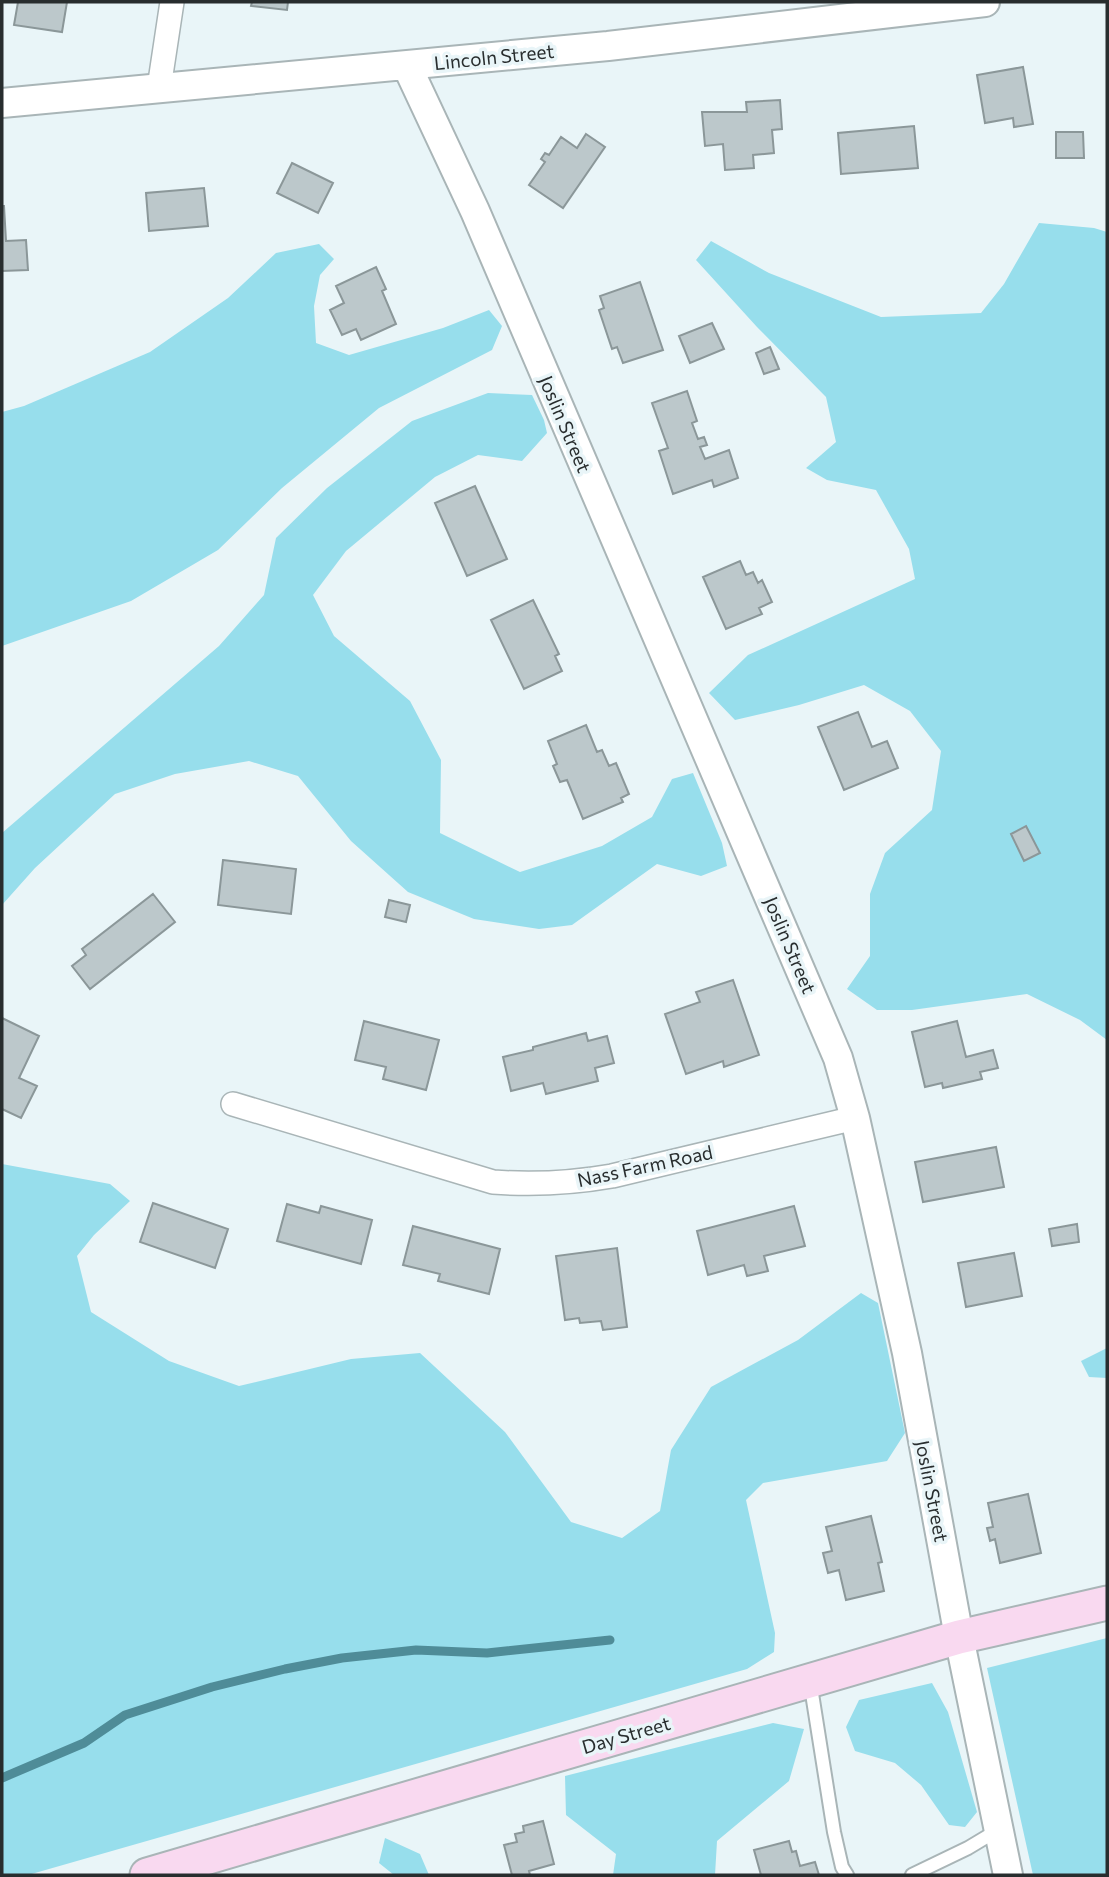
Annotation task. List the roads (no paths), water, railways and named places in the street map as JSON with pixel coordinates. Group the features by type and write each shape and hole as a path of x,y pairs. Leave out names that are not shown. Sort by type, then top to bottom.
{"main road":[{"name":"Day Street","path":"147,1875 960,1637 1107,1603"}],"street":[{"path":"159,88 172,2"},
{"name":"Lincoln Street","path":"2,103 608,46 985,2"},
{"name":"Joslin Street","path":"407,66 475,211 838,1058 855,1118 907,1353 1007,1875"},
{"name":"Nass Farm Road","path":"233,1104 493,1182 531,1184 612,1176 855,1118"}],"lane":[{"path":"810,1681 834,1832 842,1867 847,1875"},
{"path":"912,1875 998,1830"}],"waterway":[{"path":"2,1778 84,1743 125,1715 212,1687 285,1669 342,1658 416,1650 487,1653 610,1640"}]}
